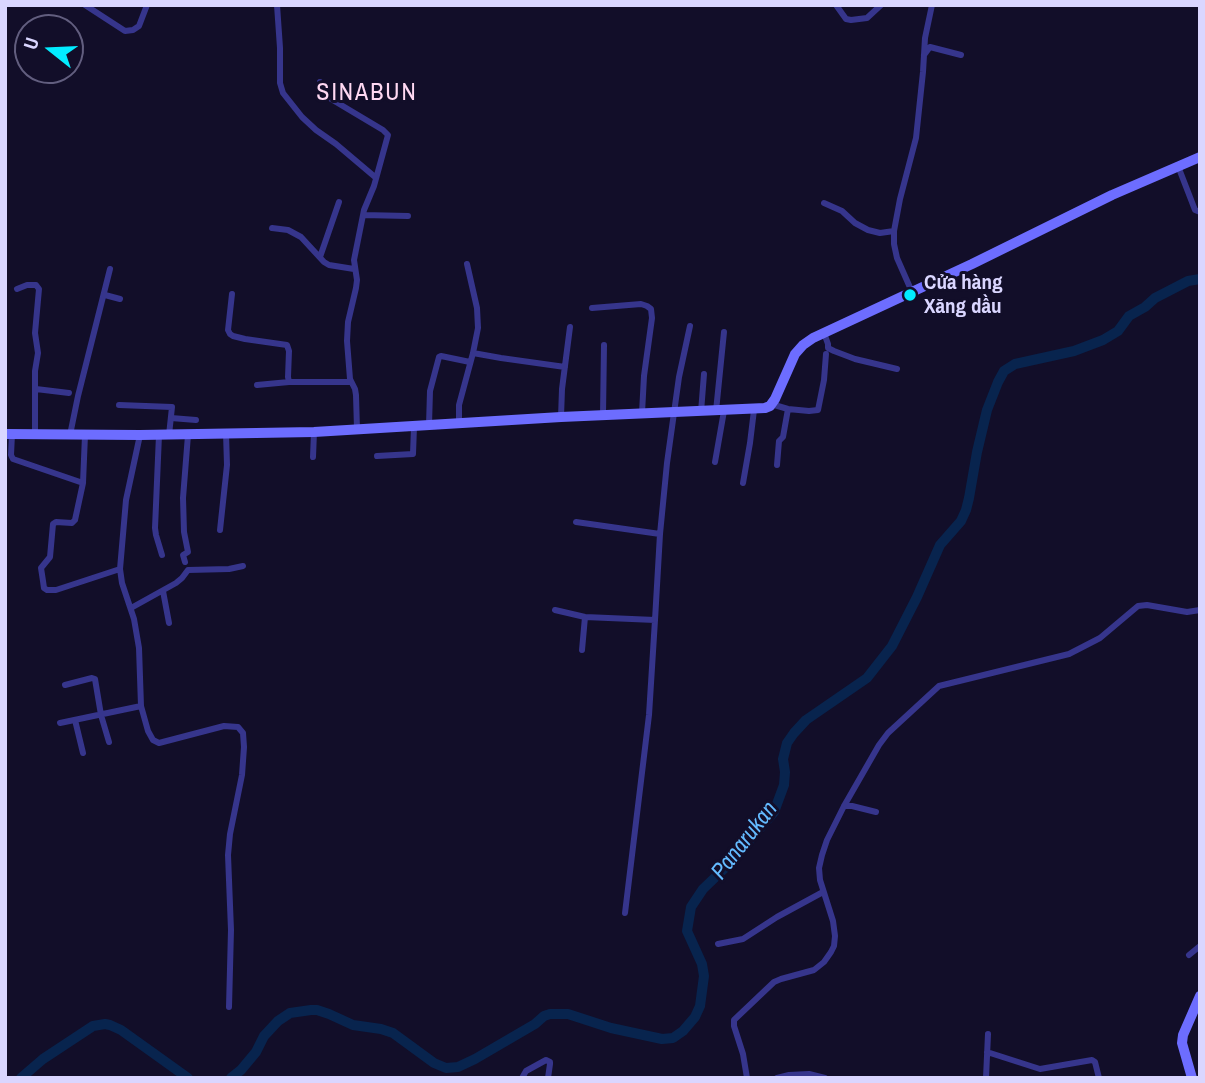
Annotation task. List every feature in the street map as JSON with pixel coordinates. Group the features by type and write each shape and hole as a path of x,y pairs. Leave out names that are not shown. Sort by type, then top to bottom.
{"street":[{"path":"85,5 125,31 139,26 147,5"},
{"path":"277,5 279,70 283,93 316,130 375,177"},
{"path":"836,5 845,18 851,20 868,18 881,5"},
{"path":"912,292 897,258 894,231 916,138 925,38 932,5"},
{"path":"923,57 930,47 961,55"},
{"path":"320,82 321,93 388,135 363,215 354,260 357,279 347,332 348,369 356,395 357,429"},
{"path":"83,483 15,460 11,455 9,434 188,435 314,432 767,408 777,395 795,354 807,342 1112,195 1200,157"},
{"path":"1178,166 1195,210 1200,212"},
{"path":"320,257 339,202"},
{"path":"824,203 842,211 860,227 880,233 894,231"},
{"path":"363,215 408,216"},
{"path":"272,228 288,230 302,237 329,265 354,269"},
{"path":"459,423 459,405 478,328 477,308 467,264"},
{"path":"71,435 78,396 110,269"},
{"path":"17,289 27,285 36,285 39,289 35,333 38,354 35,371 35,434"},
{"path":"232,294 228,330 230,334 287,345 289,382"},
{"path":"104,295 120,299"},
{"path":"592,308 641,304 652,312 643,376 642,413"},
{"path":"625,913 649,715 660,534 679,377 690,326"},
{"path":"561,417 570,327"},
{"path":"715,462 724,332"},
{"path":"824,333 828,348 834,351 897,369"},
{"path":"603,415 604,345"},
{"path":"473,353 565,367"},
{"path":"771,404 788,409 818,410 827,354"},
{"path":"429,425 430,391 439,357 470,362"},
{"path":"701,412 704,374"},
{"path":"257,385 289,382 351,383"},
{"path":"36,389 68,393"},
{"path":"119,405 172,407 164,435 155,528 162,555"},
{"path":"777,465 779,441 783,437 788,409"},
{"path":"743,483 754,410"},
{"path":"171,418 196,420"},
{"path":"377,456 413,454 414,426"},
{"path":"313,457 314,432"},
{"path":"220,530 227,465 226,433"},
{"path":"85,435 83,483 74,522 53,524 50,557 40,568 44,588 56,590 120,569"},
{"path":"140,435 126,500 120,569 139,648 141,706 150,736 159,743 225,726 238,727 243,733 242,775 228,855 231,929 229,1007"},
{"path":"185,562 183,555 188,551 184,532 183,498 188,435"},
{"path":"576,522 660,534"},
{"path":"131,608 163,591 182,578 188,570 243,566"},
{"path":"163,591 169,623"},
{"path":"747,1078 734,1020 774,982 814,970 829,956 835,936 819,874 820,861 844,806 883,738 939,686 1069,654 1100,638 1138,606 1191,612 1200,610"},
{"path":"555,610 584,617 655,620"},
{"path":"582,650 584,617"},
{"path":"65,685 94,678 109,742"},
{"path":"60,723 141,706"},
{"path":"75,720 83,753"},
{"path":"844,806 876,812"},
{"path":"719,944 743,939 823,892"},
{"path":"1189,955 1200,946"},
{"path":"1192,1078 1182,1044 1183,1035 1200,996"},
{"path":"986,1078 988,1034"},
{"path":"988,1052 1040,1069 1091,1060 1095,1062 1099,1078"},
{"path":"522,1078 526,1071 546,1060 550,1064 548,1078"},
{"path":"777,1078 809,1074 825,1078"}],"waterway":[{"name":"Panarukan","path":"231,1078 256,1052 264,1036 278,1021 290,1013 311,1010 329,1014 353,1025 393,1033 434,1063 446,1068 458,1067 475,1059 550,1014 568,1014 611,1028 662,1039 673,1038 683,1031 700,1006 704,976 702,964 687,931 691,907 703,889 774,812 784,785 783,759 787,743 794,733 806,720 867,678 892,646 940,545 961,521 966,510 987,410 1004,371 1015,364 1074,351 1103,340 1118,331 1129,316 1155,298 1188,281 1200,279"},
{"name":"Panarukan","path":"21,1078 43,1059 93,1026 105,1024 121,1030 188,1078"}],"place":[{"name":"Cửa hàng Xăng dầu","path":"910,295"}],"district":[{"name":"SINABUN","path":"367,94"}]}
